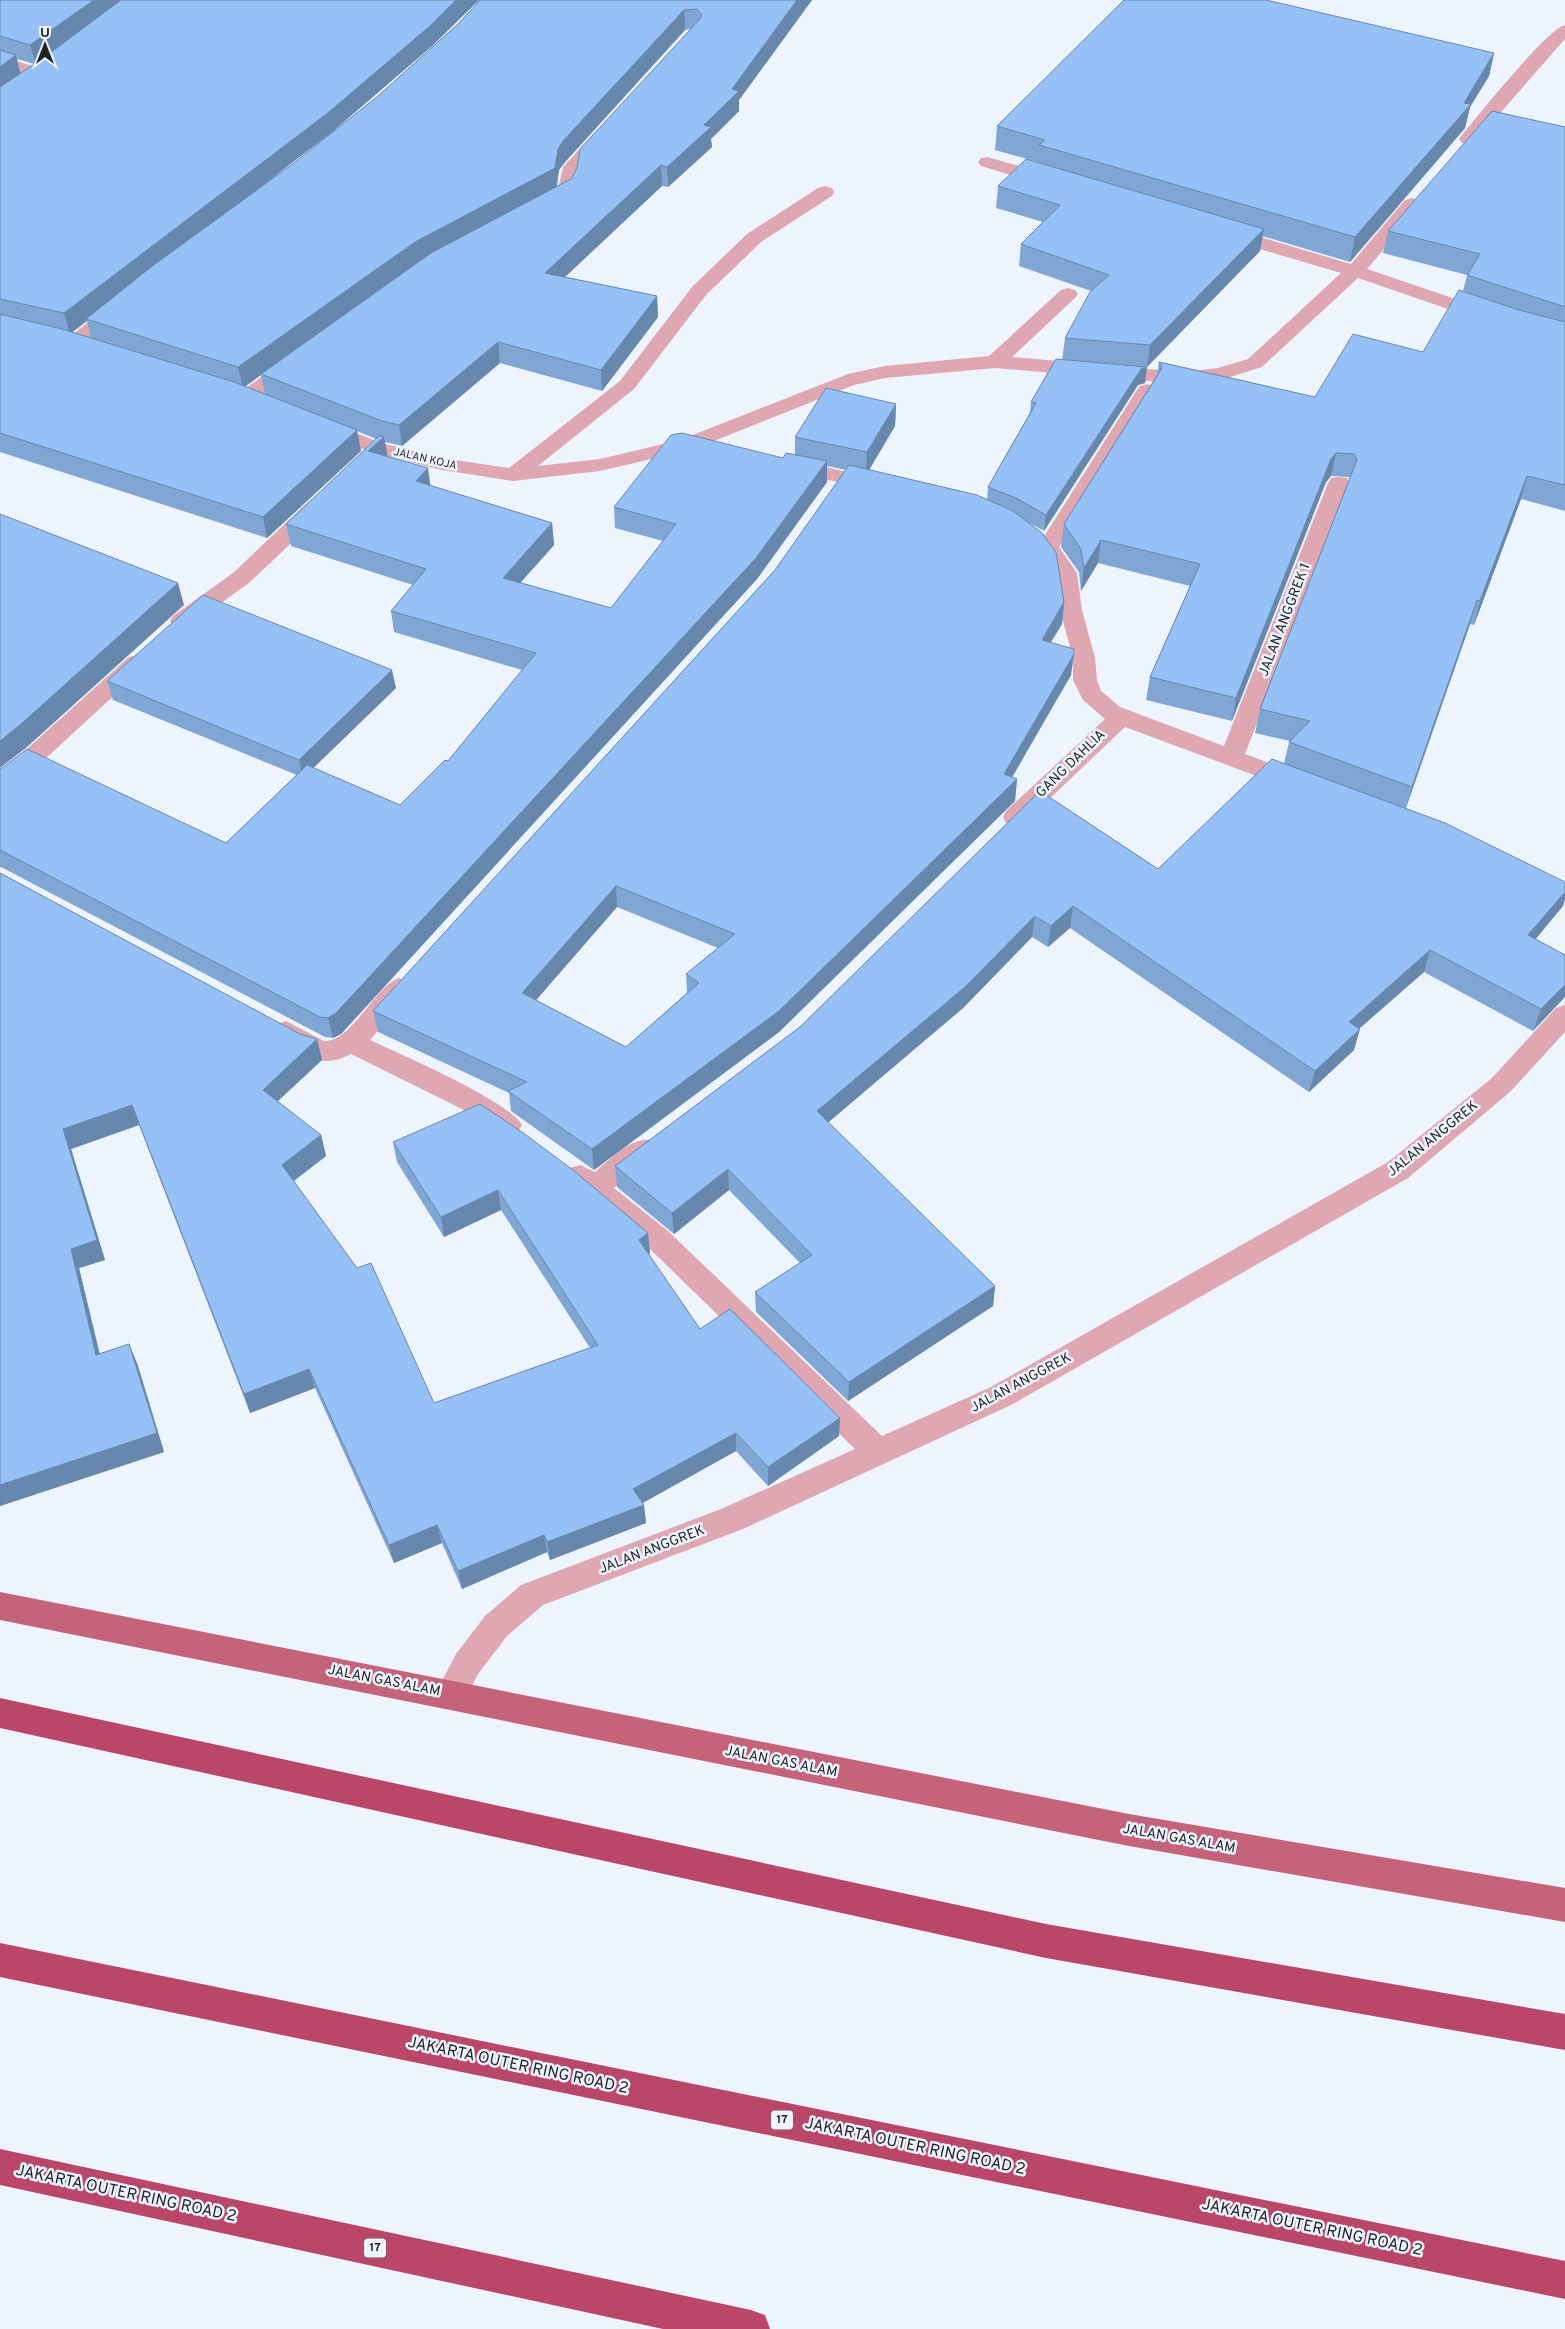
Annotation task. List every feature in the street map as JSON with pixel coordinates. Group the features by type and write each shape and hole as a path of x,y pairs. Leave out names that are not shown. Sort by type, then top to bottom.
{"highway":[{"path":"0,1713 1046,1940 1565,2032"},
{"name":"JAKARTA OUTER RING ROAD 2","path":"0,1960 1565,2280"},
{"name":"JAKARTA OUTER RING ROAD 2","path":"0,2167 751,2329"}],"main road":[{"name":"JALAN GAS ALAM","path":"0,1606 1129,1830 1565,1905"}],"street":[{"path":"1458,151 1556,48 1565,30"},
{"path":"0,61 40,74"},
{"path":"24,84 55,62"},
{"path":"530,213 565,194 569,189 569,173 572,167 612,123"},
{"path":"987,162 1072,187"},
{"name":"JALAN KOJA","path":"308,420 371,454 513,475 600,465 686,445 848,380 885,372 995,362 1174,378 1220,374 1255,363 1355,271 1426,188"},
{"path":"513,475 628,385 699,291 754,238 825,192"},
{"path":"1214,229 1355,271 1502,321"},
{"path":"74,344 134,294"},
{"path":"995,362 1068,294"},
{"path":"245,397 310,350"},
{"path":"1048,547 1147,390"},
{"path":"686,445 726,453"},
{"path":"774,463 898,490"},
{"path":"826,500 843,477"},
{"name":"JALAN ANGGREK 1","path":"1231,758 1339,483"},
{"path":"0,782 36,754 194,610 241,578 328,496"},
{"path":"1012,523 1048,547 1066,573 1072,610 1084,658 1085,680 1091,695 1112,713 1121,717 1315,788"},
{"name":"GANG DAHLIA","path":"1002,830 1121,717"},
{"path":"263,1018 326,1051 338,1050 351,1042 411,976"},
{"name":"JALAN ANGGREK","path":"451,1694 468,1664 496,1626 532,1596 732,1519 1001,1396 1398,1170 1501,1084 1565,1015"},
{"path":"351,1042 482,1107 528,1138"},
{"path":"594,1187 664,1134"},
{"path":"558,1160 658,1239 879,1453"}],"building":[{"path":"0,0 94,0 30,45 0,36"},
{"path":"121,0 456,0 430,26 329,112 64,313 0,299 0,87 42,59"},
{"path":"480,0 797,0 732,89 739,91 704,125 711,127 667,167 661,165 545,273 657,296 601,370 498,342 399,425 382,421 261,374 431,253 571,179 577,168 580,149 699,20 702,15 697,9 684,10 563,141 558,149 555,168 415,242 238,367 86,319 151,267 294,163 378,96 458,24"},
{"path":"1124,0 1266,0 1494,53 1464,103 1471,104 1355,237 1039,145 1045,140 997,126"},
{"path":"0,50 16,55 0,67"},
{"path":"1492,111 1565,127 1565,307 1467,275 1480,254 1388,231"},
{"path":"1026,159 1264,229 1150,345 1065,338 1090,292 1109,275 1021,244 1060,205 998,186"},
{"path":"1459,290 1519,310 1565,322 1565,485 1527,476 1480,601 1477,600 1412,787 1289,742 1310,721 1260,709 1357,460 1354,454 1336,453 1331,459 1236,698 1150,677 1200,564 1101,540 1084,568 1081,549 1064,524 1162,368 1159,362 1315,397 1353,334 1423,352"},
{"path":"0,314 62,329 234,382 357,430 263,517 0,433"},
{"path":"1056,359 1147,367 1141,369 1046,515 1016,498 988,487 1036,403 1031,402"},
{"path":"826,388 896,404 867,452 795,437"},
{"path":"682,433 783,458 786,453 827,461 756,558 336,1013 328,1018 320,1017 0,850 0,769 27,749 226,843 307,765 400,805 445,760 448,761 536,653 391,611 426,569 286,524 379,436 384,437 368,451 428,468 416,481 552,523 503,578 611,608 676,524 614,507 671,435"},
{"path":"849,465 977,495 1013,511 1041,532 1056,552 1064,602 1042,640 1074,649 1074,654 1004,774 1017,779 779,1011 592,1149 508,1091 527,1082 373,1011 775,570","holes":["616,886 735,934 686,974 699,983 626,1047 522,993"]},
{"path":"0,514 178,583 0,741"},
{"path":"203,595 392,670 299,760 107,681"},
{"path":"1272,759 1445,823 1565,882 1565,892 1528,935 1565,955 1565,985 1541,1009 1430,950 1349,1022 1360,1029 1315,1071 1073,906 1051,926 1035,916 965,987 817,1111 995,1286 849,1382 755,1292 812,1255 728,1169 672,1213 615,1166 800,1027 1040,791 1158,869"},
{"path":"0,873 300,1034 317,1039 263,1090 321,1135 282,1165 357,1268 371,1263 434,1403 598,1345 498,1190 441,1217 393,1142 480,1104 573,1170 648,1233 639,1240 700,1329 730,1309 840,1418 768,1467 736,1433 633,1489 644,1505 547,1542 544,1535 458,1571 437,1525 389,1545 309,1369 244,1394 132,1105 63,1129 97,1240 71,1249 96,1355 129,1344 157,1433 0,1485"}]}
